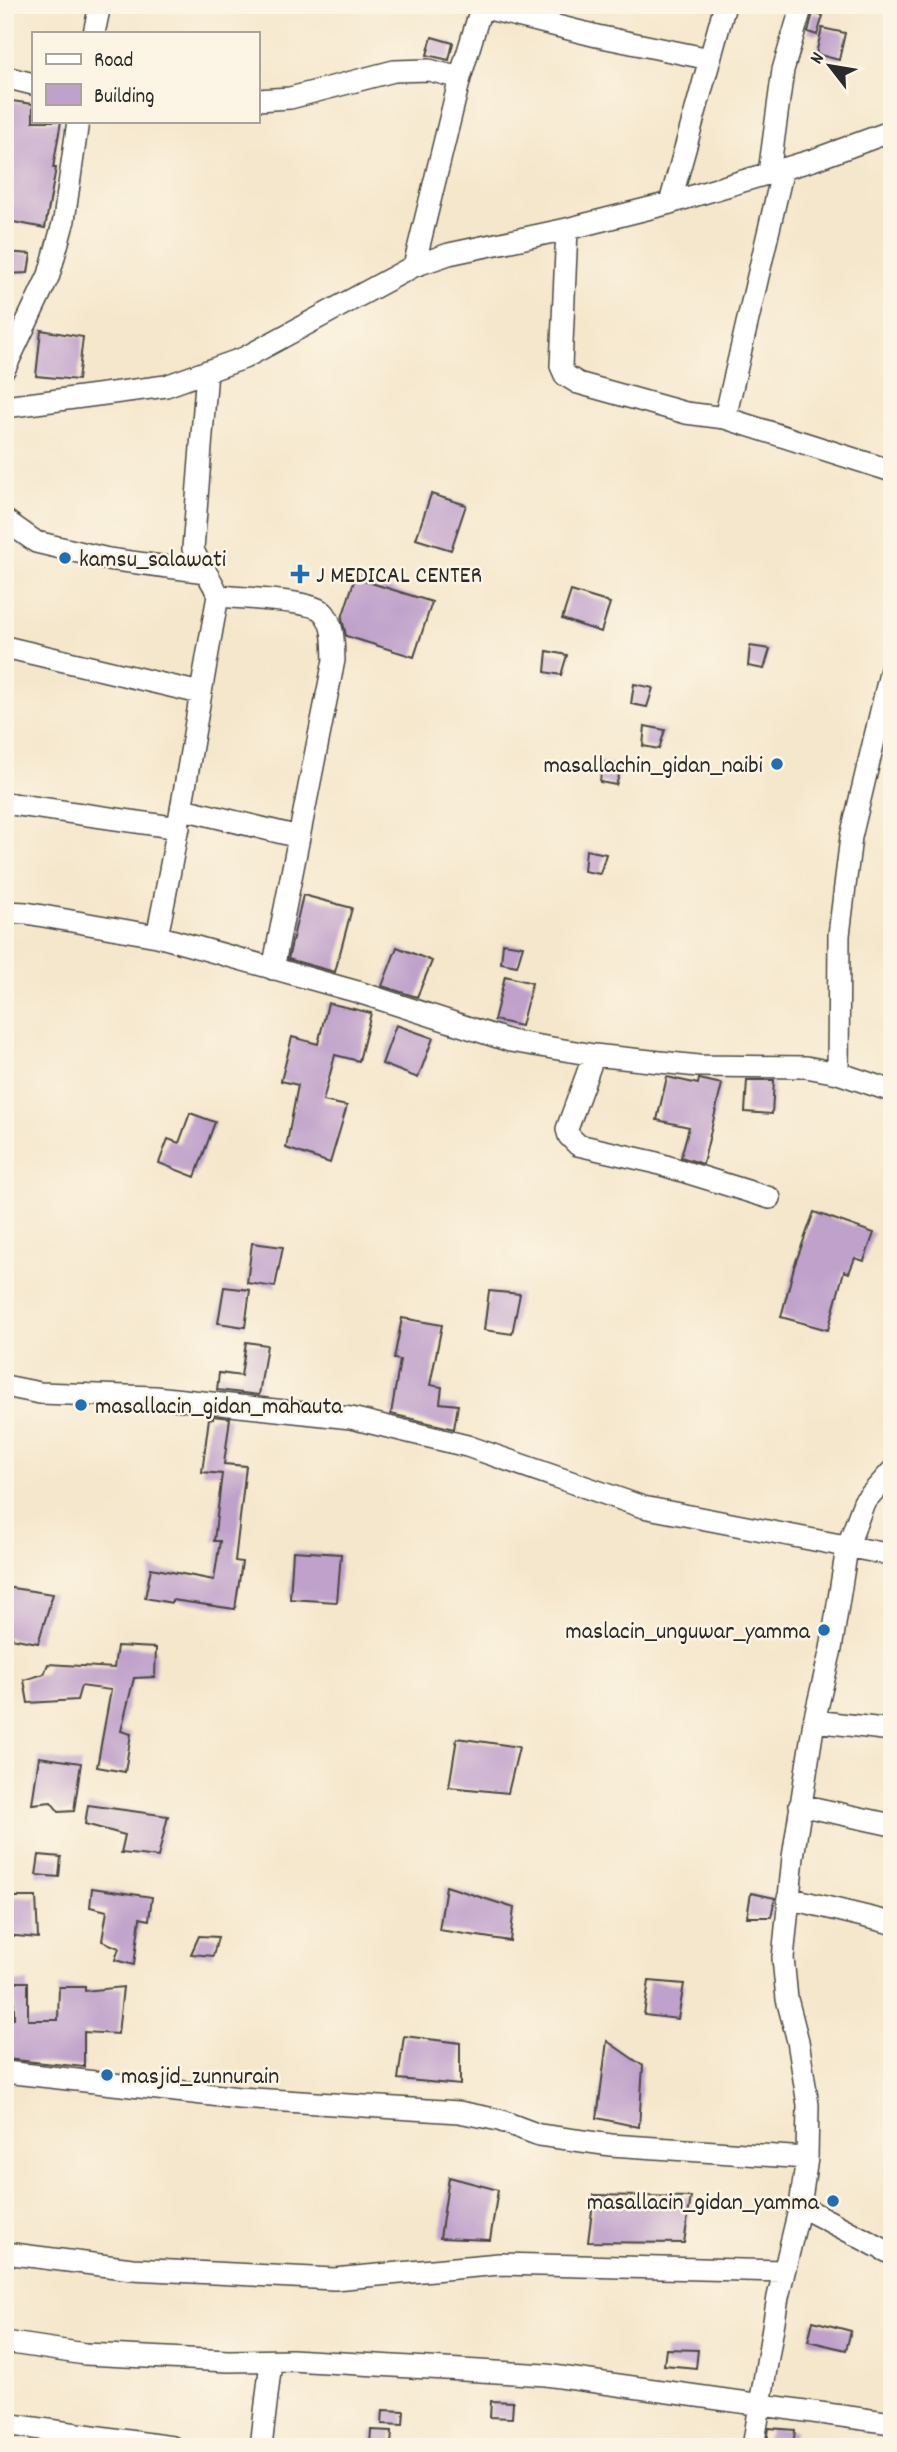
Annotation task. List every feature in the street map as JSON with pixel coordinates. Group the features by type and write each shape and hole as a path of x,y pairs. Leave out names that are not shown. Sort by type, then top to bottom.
{"street":[{"path":"94,32 100,5"},
{"path":"670,203 725,5"},
{"path":"725,418 776,171 783,70 802,5"},
{"path":"414,266 460,78 481,6 597,36 710,59"},
{"path":"259,100 290,98 394,71 429,70 460,78"},
{"path":"5,77 32,84"},
{"path":"5,368 49,275 64,220 78,122"},
{"path":"5,407 166,386 244,358 414,266 449,254 567,229 670,203 776,171 892,131"},
{"path":"567,229 561,366 565,375 578,383 686,413 725,418 892,471"},
{"path":"157,936 181,818 218,596 214,581 197,560 193,549 207,371"},
{"path":"5,520 36,542 108,559 206,572"},
{"path":"218,596 309,604 323,611 333,628 334,660 273,969"},
{"path":"5,647 200,693"},
{"path":"838,1073 839,936 851,837 892,665"},
{"path":"5,803 181,818 299,837"},
{"path":"5,912 26,913 157,936 358,992 510,1041 594,1055 698,1066 806,1067 838,1073 892,1091"},
{"path":"594,1055 568,1129 569,1136 578,1145 688,1172 770,1198"},
{"path":"5,1386 40,1393 155,1397 351,1418 467,1446 643,1507 892,1555"},
{"path":"753,2447 759,2403 784,2271 800,2206 807,2158 807,2105 798,2041 787,1999 783,1958 800,1805 814,1721 831,1649 847,1548 864,1502 892,1471"},
{"path":"814,1721 892,1730"},
{"path":"800,1805 892,1825"},
{"path":"788,1898 892,1923"},
{"path":"5,2072 239,2098 460,2112 499,2120 539,2135 611,2145 807,2158"},
{"path":"800,2206 892,2254"},
{"path":"5,2252 132,2270 334,2279 499,2264 784,2271"},
{"path":"5,2342 85,2354 546,2375 892,2423"},
{"path":"261,2447 271,2361"},
{"path":"5,2424 172,2447"}],"building":[{"path":"813,13 823,16 817,35 808,32"},
{"path":"822,28 845,33 839,60 816,54"},
{"path":"432,37 453,43 449,60 427,55"},
{"path":"5,100 32,104 32,122 61,122 45,228 8,221 14,153 5,152"},
{"path":"5,252 31,254 28,273 5,274"},
{"path":"41,330 83,337 78,380 36,376"},
{"path":"431,494 466,505 451,550 416,539"},
{"path":"355,578 432,602 414,657 346,636 342,618"},
{"path":"571,591 610,603 601,632 562,619"},
{"path":"750,646 770,649 764,669 748,666"},
{"path":"547,651 567,655 561,675 545,672"},
{"path":"634,684 653,688 647,707 631,704"},
{"path":"645,726 665,730 659,749 643,746"},
{"path":"602,762 622,766 616,785 600,782"},
{"path":"586,850 606,854 600,874 584,871"},
{"path":"303,895 352,908 335,972 288,959"},
{"path":"503,943 523,946 517,966 501,963"},
{"path":"397,947 432,961 417,997 382,986"},
{"path":"505,976 532,983 521,1026 494,1020"},
{"path":"328,1003 371,1013 359,1061 335,1055 323,1101 347,1106 330,1163 286,1148 298,1085 281,1081 292,1037 318,1044"},
{"path":"396,1025 433,1038 418,1078 382,1064"},
{"path":"667,1077 698,1084 699,1079 722,1084 703,1164 681,1157 689,1127 657,1120"},
{"path":"747,1080 774,1080 772,1114 745,1112"},
{"path":"190,1113 215,1122 195,1177 159,1163 168,1139 179,1143"},
{"path":"814,1212 874,1233 864,1261 855,1258 849,1273 844,1271 828,1330 781,1317 794,1267"},
{"path":"252,1243 283,1247 275,1287 247,1283"},
{"path":"224,1287 250,1290 245,1327 218,1323"},
{"path":"489,1291 520,1294 512,1334 484,1330"},
{"path":"402,1318 442,1325 430,1385 442,1387 440,1403 458,1405 454,1429 391,1414 400,1360 394,1359"},
{"path":"246,1342 267,1345 259,1395 217,1390 219,1373 241,1376"},
{"path":"213,1416 230,1418 224,1464 246,1466 235,1561 242,1562 235,1609 145,1598 151,1568 214,1580 220,1541 214,1541 222,1474 202,1472 209,1418 213,1419"},
{"path":"293,1551 341,1554 337,1602 290,1599"},
{"path":"5,1587 53,1594 38,1643 5,1637"},
{"path":"117,1646 156,1648 155,1677 134,1678 121,1731 131,1734 125,1772 97,1767 111,1690 81,1686 77,1700 28,1703 24,1680 44,1674 48,1664 114,1668"},
{"path":"457,1738 519,1747 508,1793 449,1787"},
{"path":"39,1757 81,1763 74,1811 59,1812 51,1802 32,1804"},
{"path":"88,1805 168,1816 158,1857 121,1853 125,1835 85,1824"},
{"path":"39,1855 61,1857 59,1877 36,1875"},
{"path":"446,1886 514,1908 510,1941 439,1930"},
{"path":"92,1888 152,1897 149,1920 140,1918 134,1965 115,1960 119,1948 102,1941 107,1911 90,1907"},
{"path":"751,1893 775,1898 771,1917 747,1917"},
{"path":"5,1897 36,1897 38,1938 5,1935"},
{"path":"199,1936 218,1937 213,1956 191,1954"},
{"path":"649,1981 684,1984 678,2019 644,2015"},
{"path":"14,1982 28,1982 28,2020 58,2020 59,1987 85,1987 85,1991 123,1987 118,2034 84,2032 84,2067 5,2059 5,2019 14,2019"},
{"path":"404,2036 460,2043 460,2085 398,2079"},
{"path":"607,2041 643,2066 639,2127 597,2118"},
{"path":"449,2177 498,2190 490,2240 440,2238"},
{"path":"594,2195 691,2197 684,2243 588,2242"},
{"path":"813,2321 851,2331 846,2350 808,2341"},
{"path":"666,2349 698,2350 696,2368 664,2365"},
{"path":"491,2401 513,2402 512,2418 490,2417"},
{"path":"383,2410 404,2411 403,2425 382,2424"},
{"path":"769,2428 795,2430 793,2447 766,2447"},
{"path":"371,2430 392,2431 391,2446 370,2445"}],"place":[{"name":"kamsu_salawati","path":"65,558"},
{"name":"J MEDICAL CENTER","path":"300,574"},
{"name":"masallachin_gidan_naibi","path":"777,764"},
{"name":"masallacin_gidan_mahauta","path":"81,1405"},
{"name":"maslacin_unguwar_yamma","path":"824,1630"},
{"name":"masjid_zunnurain","path":"107,2075"},
{"name":"masallacin_gidan_yamma","path":"833,2201"}]}
